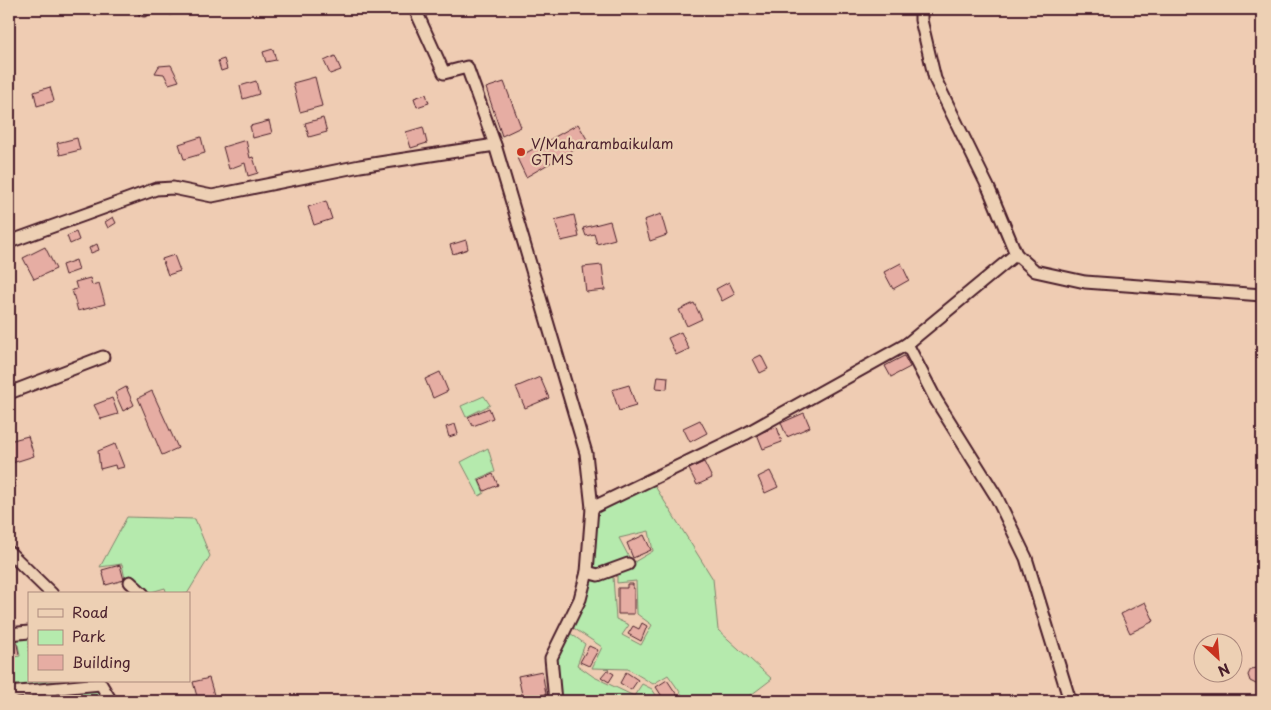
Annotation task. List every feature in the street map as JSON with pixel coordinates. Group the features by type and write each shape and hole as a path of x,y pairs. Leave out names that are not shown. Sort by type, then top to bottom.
{"street":[{"path":"415,9 444,73 468,67 495,145 586,454 592,508 587,572 580,599 551,658 555,701"},
{"path":"921,9 921,20 935,79 989,189 1016,254 1035,271 1085,282 1262,295"},
{"path":"9,242 156,188 174,188 212,196 360,166 495,145"},
{"path":"592,508 747,433 907,344 1016,254"},
{"path":"907,344 936,400 996,496 1026,558 1070,701"},
{"path":"9,393 103,356"},
{"path":"9,552 50,592"},
{"path":"587,572 598,575 628,564"},
{"path":"130,582 141,592"},
{"path":"9,634 28,632"},
{"path":"9,693 99,682 111,701"}],"green space":[{"path":"484,396 490,405 466,417 461,406"},
{"path":"488,448 495,472 478,479 484,493 479,496 461,462"},
{"path":"653,483 713,579 718,630 772,679 743,701 682,701 685,699 668,675 653,684 628,669 592,668 602,647 572,627 588,576 598,578 613,577 616,619 629,625 622,635 641,645 652,625 637,614 636,581 617,583 617,572 653,551 649,531 619,538 630,559 610,569 589,569 595,511"},
{"path":"127,517 195,519 210,556 188,592 166,592 165,588 147,592 131,579 125,579 122,564 100,567"},
{"path":"28,633 28,682 87,682 9,690 9,658 20,656 16,634"},
{"path":"570,633 585,644 577,665 594,677 634,696 642,684 652,689 660,701 558,701 555,660"},
{"path":"99,685 108,701 70,701 68,688"},
{"path":"66,688 68,696 51,701 23,701 23,694"}],"building":[{"path":"169,9 188,9 188,11 170,15"},
{"path":"400,9 409,9 410,13 400,14"},
{"path":"428,9 430,14 418,19 416,12"},
{"path":"273,49 276,60 266,62 263,52"},
{"path":"335,56 341,70 330,74 324,61"},
{"path":"224,59 227,69 221,71 218,61"},
{"path":"171,65 179,81 169,84 164,74 155,73 159,66"},
{"path":"315,77 322,106 300,112 293,83"},
{"path":"256,81 259,94 243,99 240,86"},
{"path":"504,82 521,127 502,136 486,88"},
{"path":"50,87 54,101 37,106 34,92"},
{"path":"426,94 429,103 417,107 414,98"},
{"path":"323,118 327,132 309,137 305,123"},
{"path":"269,121 272,133 253,138 250,126"},
{"path":"578,124 588,141 526,177 517,158"},
{"path":"423,127 427,143 411,148 406,132"},
{"path":"201,137 205,153 184,159 179,144"},
{"path":"77,138 80,150 60,155 57,143"},
{"path":"246,140 250,158 253,157 258,173 248,176 245,163 229,169 223,147"},
{"path":"326,201 332,219 314,225 308,207"},
{"path":"661,214 667,235 650,241 644,220"},
{"path":"574,215 579,237 561,241 555,220"},
{"path":"113,217 116,223 108,228 105,222"},
{"path":"610,221 615,239 597,244 594,234 586,236 583,228"},
{"path":"76,232 79,240 70,244 67,236"},
{"path":"466,240 468,249 453,254 450,245"},
{"path":"97,244 99,250 91,253 89,248"},
{"path":"45,247 56,269 34,279 23,258"},
{"path":"174,255 180,271 168,275 162,259"},
{"path":"76,260 79,270 65,275 62,265"},
{"path":"901,263 909,280 893,289 884,272"},
{"path":"602,265 605,290 586,292 583,267"},
{"path":"90,278 92,285 99,283 105,304 78,311 72,290 77,289 75,282"},
{"path":"729,282 735,294 722,301 716,289"},
{"path":"694,303 702,319 687,326 679,310"},
{"path":"681,332 689,349 676,355 668,338"},
{"path":"761,355 768,369 760,373 753,359"},
{"path":"904,356 910,367 891,377 885,366"},
{"path":"440,372 448,391 433,398 425,379"},
{"path":"658,376 668,377 667,389 656,388"},
{"path":"540,377 549,398 525,408 516,387"},
{"path":"629,385 636,406 619,411 612,390"},
{"path":"126,387 134,405 123,411 115,393"},
{"path":"152,391 178,448 162,455 138,398"},
{"path":"112,398 118,414 101,419 94,405"},
{"path":"489,408 493,418 473,426 468,417"},
{"path":"804,413 810,427 787,437 781,423"},
{"path":"700,420 707,433 690,442 683,428"},
{"path":"455,424 458,434 449,437 446,427"},
{"path":"777,427 782,442 763,449 757,434"},
{"path":"28,436 34,456 12,463 9,441"},
{"path":"115,444 124,467 116,469 115,465 100,469 98,451"},
{"path":"704,462 712,478 697,485 689,469"},
{"path":"770,471 778,487 765,493 758,477"},
{"path":"9,473 16,487 9,490"},
{"path":"493,474 498,485 484,491 479,480"},
{"path":"644,535 651,550 633,558 627,543"},
{"path":"120,565 124,580 106,585 102,570"},
{"path":"627,584 633,584 634,588 634,614 618,614 618,588 627,588"},
{"path":"1145,602 1154,621 1130,633 1121,614"},
{"path":"642,623 647,626 641,641 628,634 633,626 639,629"},
{"path":"16,640 19,654 9,656 9,641"},
{"path":"589,646 598,650 589,666 580,662"},
{"path":"1257,668 1262,670 1262,681 1256,684 1250,681 1248,675 1251,669"},
{"path":"607,670 614,674 609,682 601,677"},
{"path":"542,671 546,694 523,699 518,676"},
{"path":"626,672 638,680 631,690 620,683"},
{"path":"209,678 214,695 198,700 193,682"},
{"path":"667,680 681,701 665,701 656,687"}],"place":[{"name":"V/Maharambaikulam GTMS","path":"521,152"}]}
